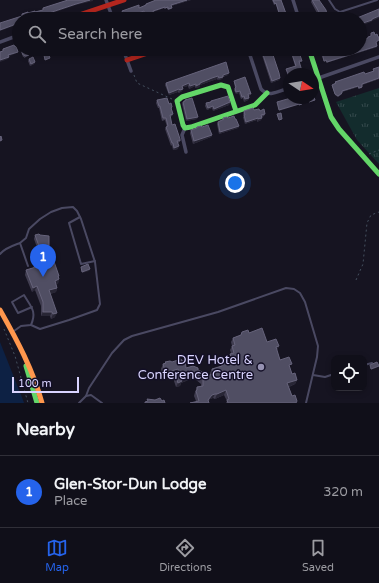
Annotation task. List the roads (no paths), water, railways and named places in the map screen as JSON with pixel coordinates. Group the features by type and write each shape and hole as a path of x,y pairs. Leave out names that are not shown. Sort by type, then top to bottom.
{"street":[{"path":"84,12 107,3 124,0"},
{"path":"293,0 297,12"},
{"path":"0,42 12,38"},
{"path":"126,56 130,71"},
{"path":"127,60 139,56"},
{"path":"250,56 263,92 271,94 283,90"},
{"path":"311,56 313,68"},
{"path":"319,78 379,57"},
{"path":"186,152 182,135 185,128 177,101 182,96 221,85 228,87 236,111"},
{"path":"319,87 331,117 339,129 379,174"},
{"path":"185,128 255,105 267,93"},
{"path":"0,310 34,376 42,403"},
{"path":"21,350 37,403"}],"lane":[{"path":"329,0 335,9 340,12 377,0"},
{"path":"0,254 8,247 20,243 26,238 29,230 51,212 62,208 73,207 80,217 95,261 99,284 100,304 97,310 40,329 31,325 21,326 12,331"},
{"path":"80,217 69,223 81,264 95,261"},
{"path":"20,243 28,266"},
{"path":"79,403 86,396 89,388 112,353 124,340 132,336 218,312 286,288 294,288 300,293 318,346 317,357 306,403"},
{"path":"31,325 33,319 33,309 32,307 24,295 12,302 18,314 32,307"},
{"path":"367,364 372,363"},
{"path":"313,375 325,377 331,375"},
{"path":"86,396 91,395 102,403"}],"water":[{"path":"0,342 23,400 24,403 0,403"}],"place":[{"name":"Glen-Stor-Dun Lodge","path":"43,277"},
{"name":"DEV Hotel & Conference Centre","path":"261,367"}]}
